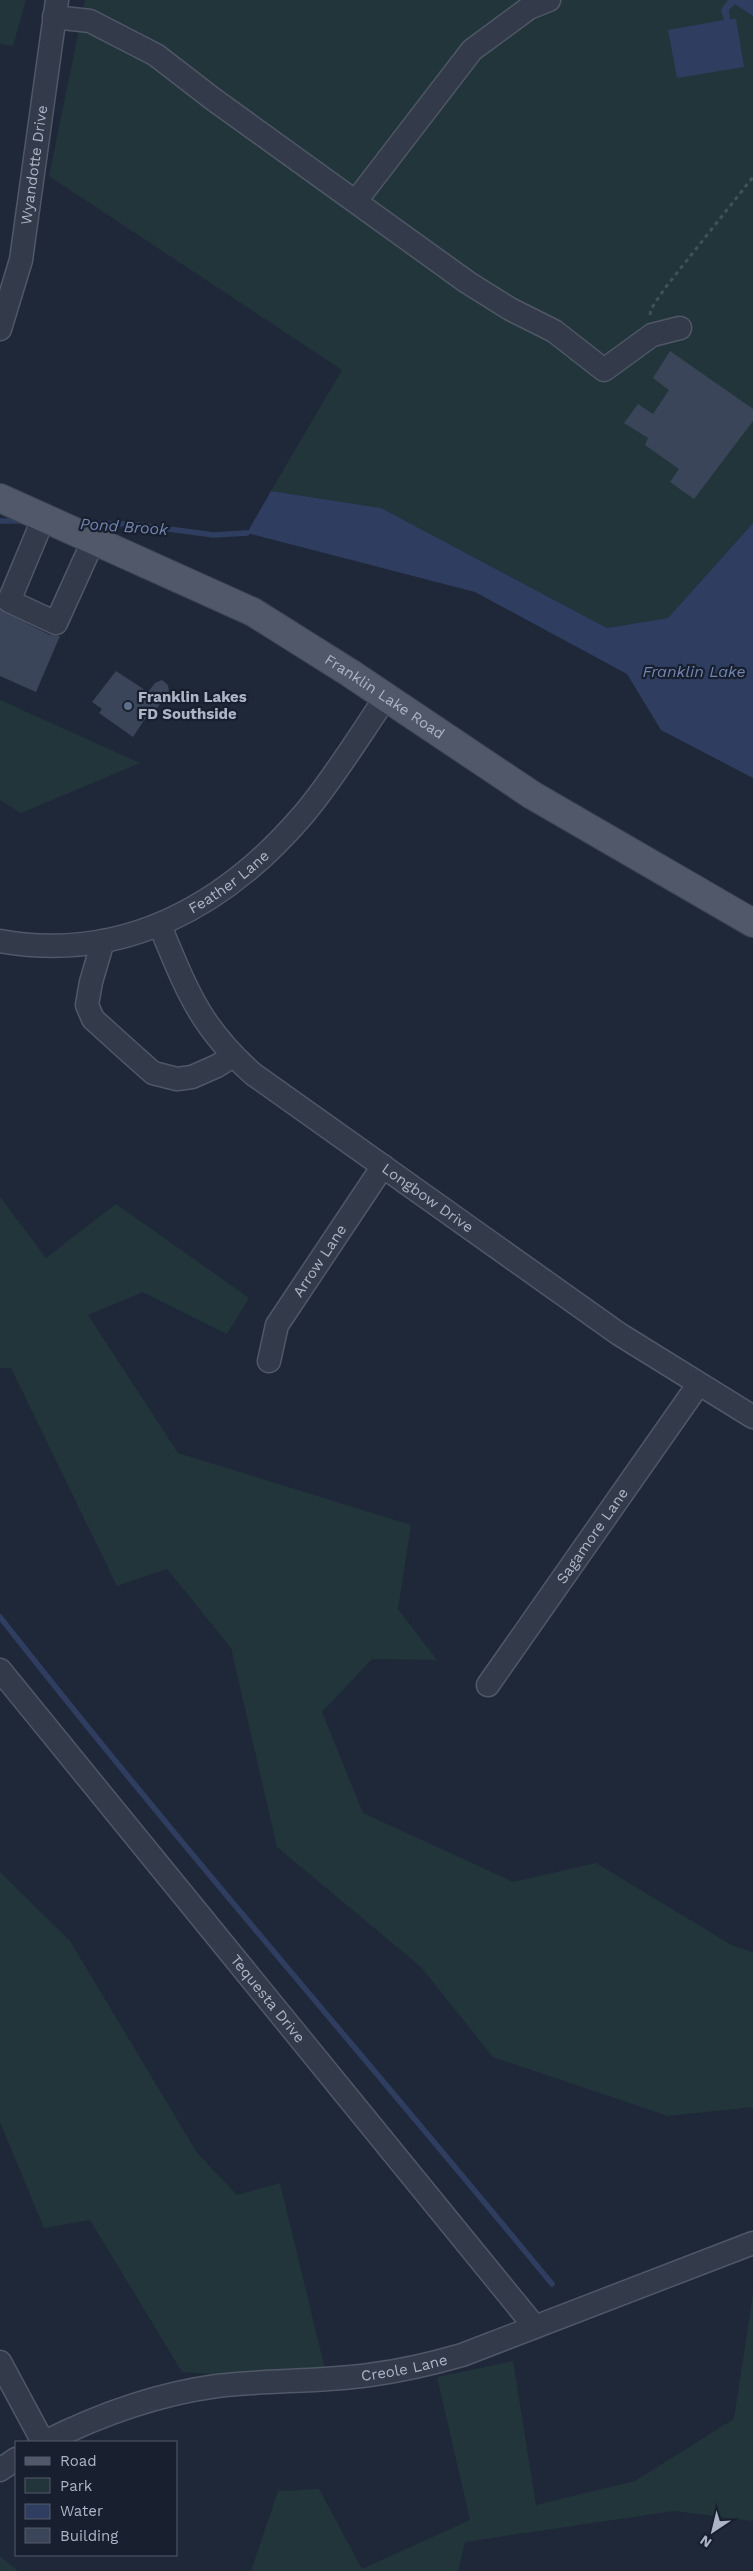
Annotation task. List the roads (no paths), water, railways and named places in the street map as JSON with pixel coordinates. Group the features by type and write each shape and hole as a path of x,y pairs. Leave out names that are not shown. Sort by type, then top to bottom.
{"main road":[{"name":"Franklin Lake Road","path":"26,521 103,543 253,612 386,697 532,795 753,923"}],"street":[{"path":"356,201 472,50 529,8 549,0"},
{"path":"55,8 90,21 156,55 213,99 467,282 510,309 554,331 604,370 652,335 680,328"},
{"name":"Wyandotte Drive","path":"0,329 21,260 55,8"},
{"path":"26,521 9,601 56,623 80,570 103,543"},
{"name":"Feather Lane","path":"0,942 55,946 103,941 160,926 204,903 243,875 276,846 305,813 386,697"},
{"name":"Longbow Drive","path":"160,926 191,999 209,1028 233,1056 253,1074 620,1334 698,1385 753,1417"},
{"path":"103,941 91,982 87,1004 93,1019 124,1048 153,1073 177,1080 192,1077 217,1066 233,1056"},
{"name":"Arrow Lane","path":"269,1361 277,1325 383,1166"},
{"name":"Sagamore Lane","path":"488,1685 698,1385"},
{"name":"Tequesta Drive","path":"0,1670 535,2328"},
{"name":"Creole Lane","path":"46,2441 116,2410 166,2396 217,2386 366,2375 418,2367 462,2356 753,2243"},
{"path":"0,2362 43,2441"},
{"path":"0,2470 15,2460"}],"water":[{"path":"728,0 753,0 753,16 735,4 729,10 730,19 736,19 744,67 677,78 668,30 724,20 721,10"},
{"name":"Franklin Lake","path":"271,491 381,508 607,628 668,618 753,523 753,778 661,730 627,674 475,592 247,533"}],"waterway":[{"name":"Pond Brook","path":"0,521 26,521"},
{"name":"Pond Brook","path":"82,523 131,524 214,535 247,533"},
{"path":"0,1617 136,1786 552,2284"}],"place":[{"name":"Franklin Lakes FD Southside","path":"128,706"}]}
